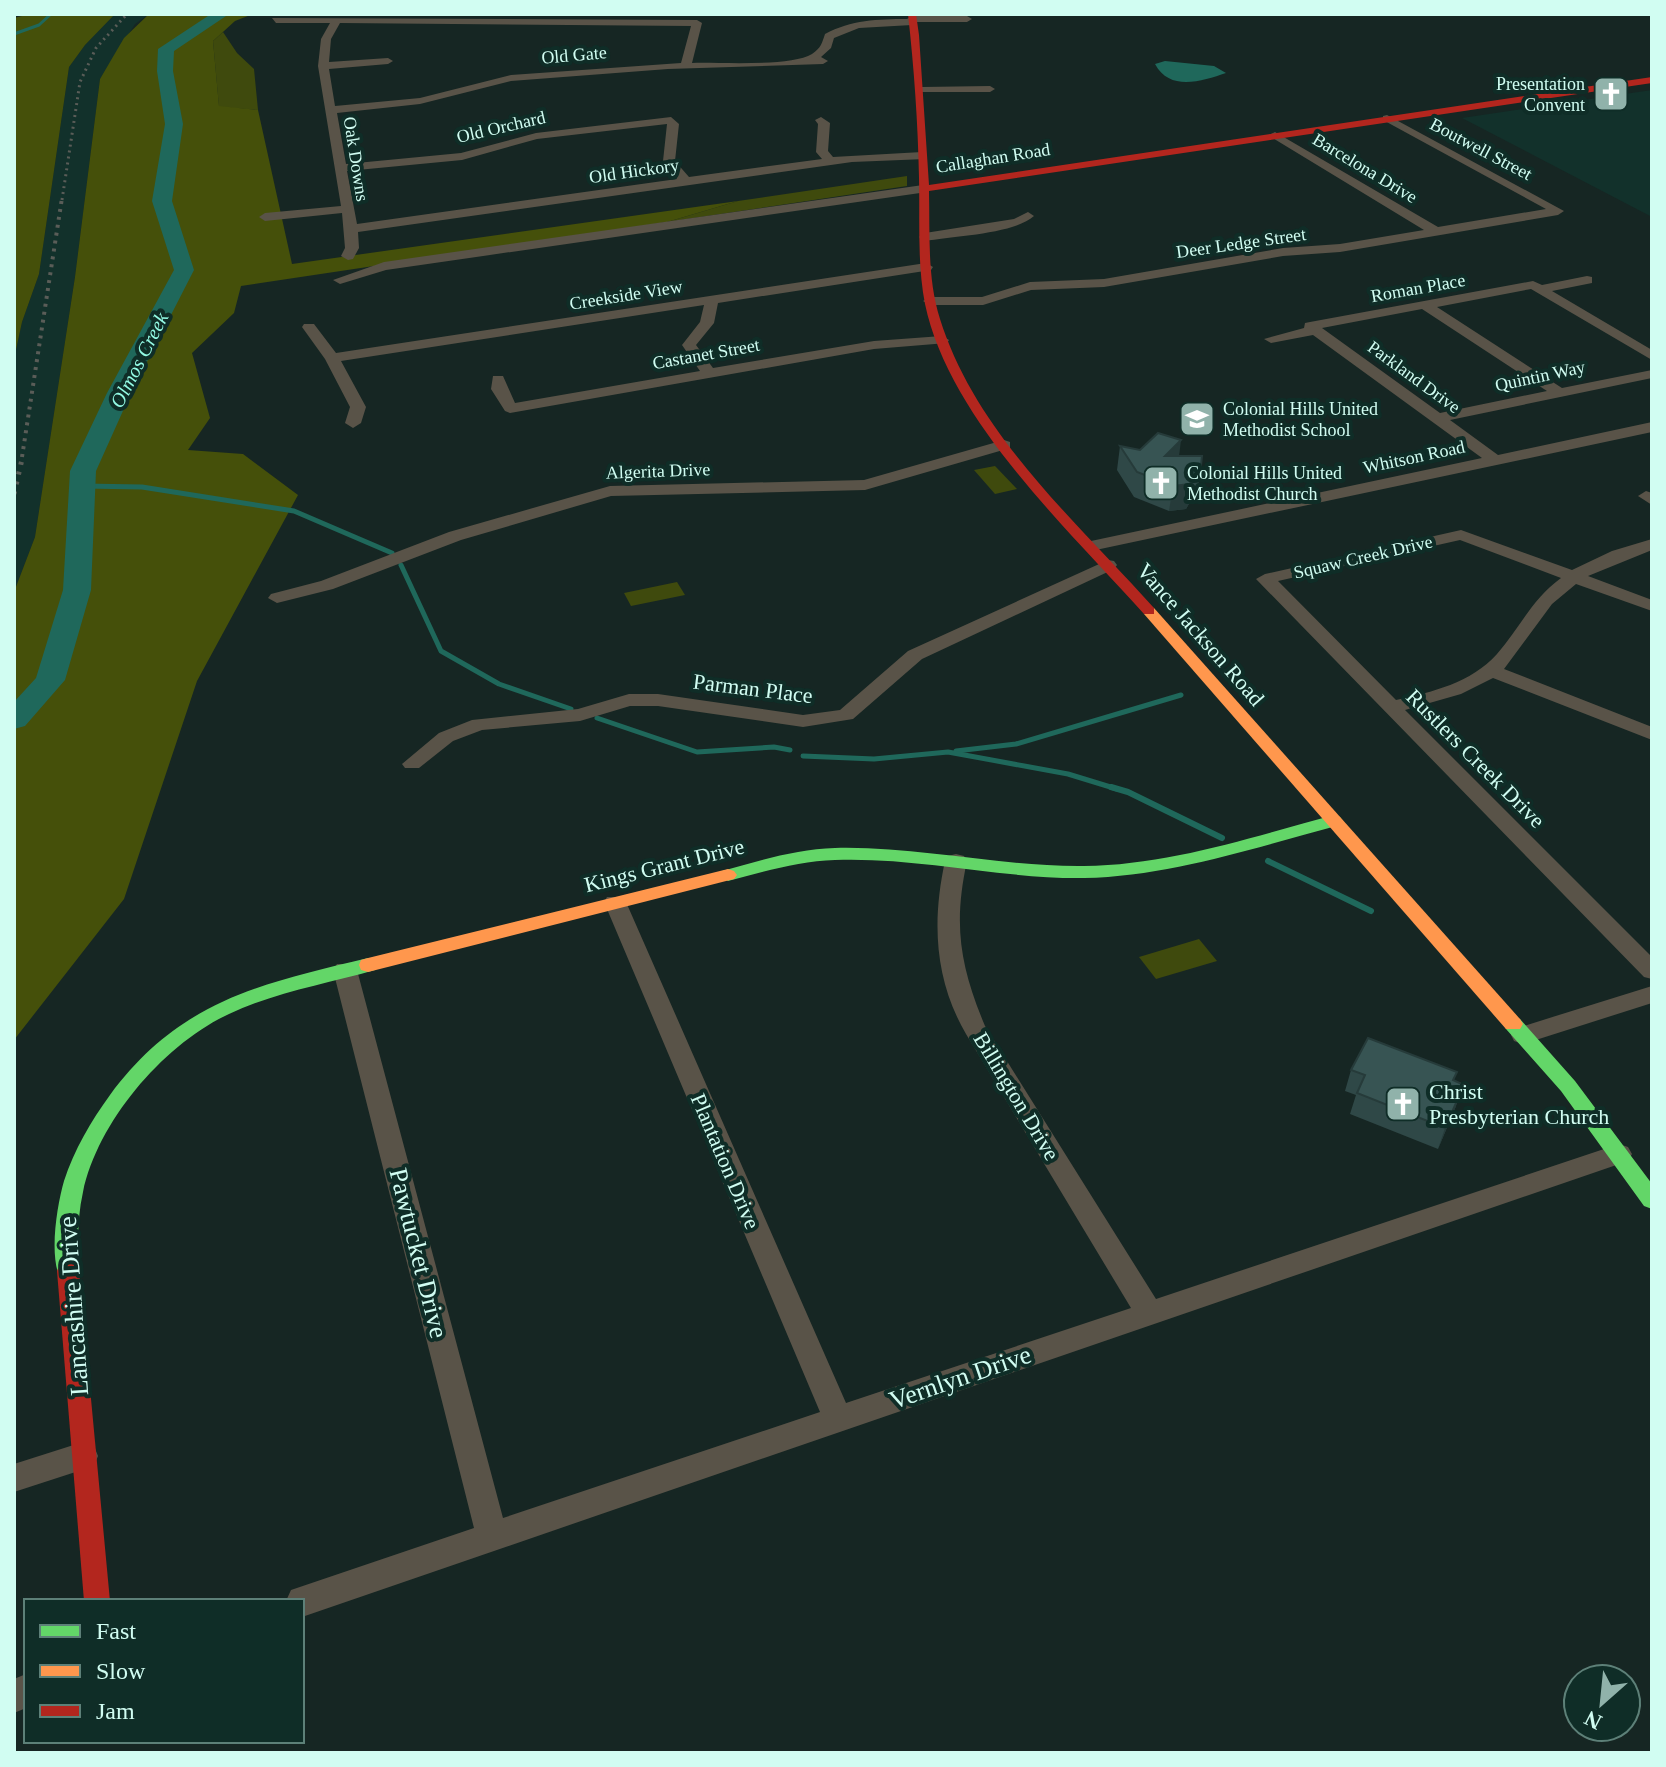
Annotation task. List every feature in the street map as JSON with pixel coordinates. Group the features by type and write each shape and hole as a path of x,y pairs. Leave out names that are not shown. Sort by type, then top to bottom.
{"main road":[{"name":"Vance Jackson Road","path":"912,18 922,90 923,189 930,301 942,340 981,417 1568,1086 1652,1200"},
{"name":"Callaghan Road","path":"923,189 1652,80"},
{"name":"Kings Grant Drive","path":"81,1158 136,1070 176,1033 226,1005 262,991 776,862 821,854 867,853 1059,872 1112,871 1154,865 1334,821"},
{"name":"Lancashire Drive","path":"81,1158 65,1206 65,1231 97,1599"}],"street":[{"path":"912,18 967,19"},
{"name":"Old Gate","path":"330,110 420,101 511,78 686,65 765,66 817,60 829,36 837,31 857,25 912,18"},
{"path":"276,20 697,23 686,65"},
{"name":"Oak Downs","path":"336,21 326,39 323,66 345,209 351,229 352,248 348,256"},
{"path":"323,66 388,61"},
{"path":"922,90 990,89"},
{"name":"Boutwell Street","path":"1387,118 1558,211"},
{"name":"Old Orchard","path":"340,168 443,158 536,136 671,120 669,161 686,182"},
{"path":"821,120 824,123 822,152 830,161"},
{"name":"Barcelona Drive","path":"1275,135 1437,232"},
{"name":"Old Hickory","path":"351,229 830,161 877,156 922,156"},
{"name":"Callaghan Road","path":"340,280 384,266 923,189"},
{"path":"265,217 345,209"},
{"name":"Deer Ledge Street","path":"930,301 983,301 1042,284 1104,283 1283,252 1340,248 1558,211"},
{"path":"925,237 1008,224 1028,216"},
{"name":"Creekside View","path":"332,358 926,267"},
{"name":"Roman Place","path":"1271,339 1425,305 1587,280"},
{"path":"1537,287 1652,356"},
{"path":"710,374 689,345 707,323 712,300"},
{"path":"1425,305 1560,393"},
{"path":"309,327 332,358 358,407 353,423"},
{"name":"Parkland Drive","path":"1313,328 1495,460"},
{"name":"Castanet Street","path":"498,379 499,389 510,408 874,345 942,340"},
{"name":"Quintin Way","path":"1437,418 1652,374"},
{"name":"Whitson Road","path":"1091,546 1652,427"},
{"name":"Algerita Drive","path":"277,598 327,585 455,536 610,491 865,485 1004,445"},
{"name":"Squaw Creek Drive","path":"1265,579 1461,535 1574,577"},
{"path":"1392,707 1445,694 1491,670 1516,644 1533,615 1550,595 1574,577 1616,556 1652,544"},
{"name":"Parman Place","path":"412,764 446,737 479,724 580,715 629,700 658,700 803,721 846,715 863,703 905,662 926,648 1108,565"},
{"path":"1574,577 1652,606"},
{"name":"Rustlers Creek Drive","path":"1265,579 1652,971"},
{"path":"1491,670 1652,734"},
{"name":"Billington Drive","path":"956,861 945,918 947,950 956,986 974,1028 1149,1313"},
{"name":"Plantation Drive","path":"615,902 838,1419"},
{"name":"Pawtucket Drive","path":"345,970 492,1537"},
{"path":"1523,1035 1652,994"},
{"name":"Vernlyn Drive","path":"304,1600 1619,1154"},
{"path":"14,1478 83,1456"}],"shaded area":[{"path":"30,14 115,14 69,67 39,274 22,322 14,359 14,18"},
{"path":"115,14 149,14 135,24 100,79 75,277 35,537 14,592 14,359 22,322 39,274 69,67"},
{"path":"149,14 253,14 235,21 213,41 219,106 258,110 292,264 738,201 667,222 241,286 234,313 192,353 210,418 188,450 243,454 298,495 197,681 124,899 14,1040 14,592 35,537 75,277 100,79 124,38"},
{"path":"223,32 237,53 254,69 258,110 219,107 213,41"},
{"path":"1165,61 1214,66 1226,73 1197,81 1178,81 1161,73 1155,64"},
{"path":"1652,90 1652,217 1462,118"},
{"path":"907,176 907,186 667,222 738,201"},
{"path":"995,466 1017,489 995,494 974,470"},
{"path":"677,582 685,595 631,606 624,593"},
{"path":"1199,939 1217,961 1156,979 1139,957"}],"building":[{"path":"1158,433 1181,440 1165,456 1202,456 1200,475 1194,475 1190,484 1173,486 1137,472 1120,446 1140,450"},
{"path":"1368,1038 1457,1072 1453,1080 1464,1085 1445,1128 1357,1093 1365,1075 1351,1070"}],"waterway":[{"path":"14,34 39,25 51,14"},
{"name":"Olmos Creek","path":"14,720 50,680 77,590 83,471 119,393 184,270 162,201 174,124 165,71 166,49 221,14"},
{"path":"83,486 142,487 294,511 392,553"},
{"path":"401,565 441,651 499,684 571,709"},
{"path":"956,751 1016,744 1181,695"},
{"path":"597,718 697,752 774,747 790,750"},
{"path":"803,756 874,759 948,752 1068,774 1117,789"},
{"path":"1111,787 1128,792 1222,838"},
{"path":"1268,861 1371,911"}],"railway":[{"path":"62,200 80,82 96,48 127,14"},
{"path":"22,457 62,198"},
{"path":"14,494 23,455"}],"traffic: fast":[{"path":"728,875 794,859 835,854 897,856 1053,871 1116,870 1179,861 1334,821"},
{"path":"68,1271 67,1227 72,1189 78,1171 95,1135 133,1078 189,1027 220,1010 287,985 368,965"},
{"path":"1513,1024 1568,1086 1652,1200"}],"traffic: slow":[{"path":"1149,611 1513,1024"},
{"path":"368,965 728,875"}],"traffic: jam":[{"path":"912,14 922,116 928,284 934,318 948,357 969,396 1025,473 1149,611"},
{"path":"923,189 1652,80"},
{"path":"68,1271 97,1599"}],"place":[{"name":"Presentation Convent","path":"1611,94"},
{"name":"Colonial Hills United Methodist School","path":"1197,419"},
{"name":"Colonial Hills United Methodist Church","path":"1161,483"},
{"name":"Christ Presbyterian Church","path":"1403,1104"}]}
